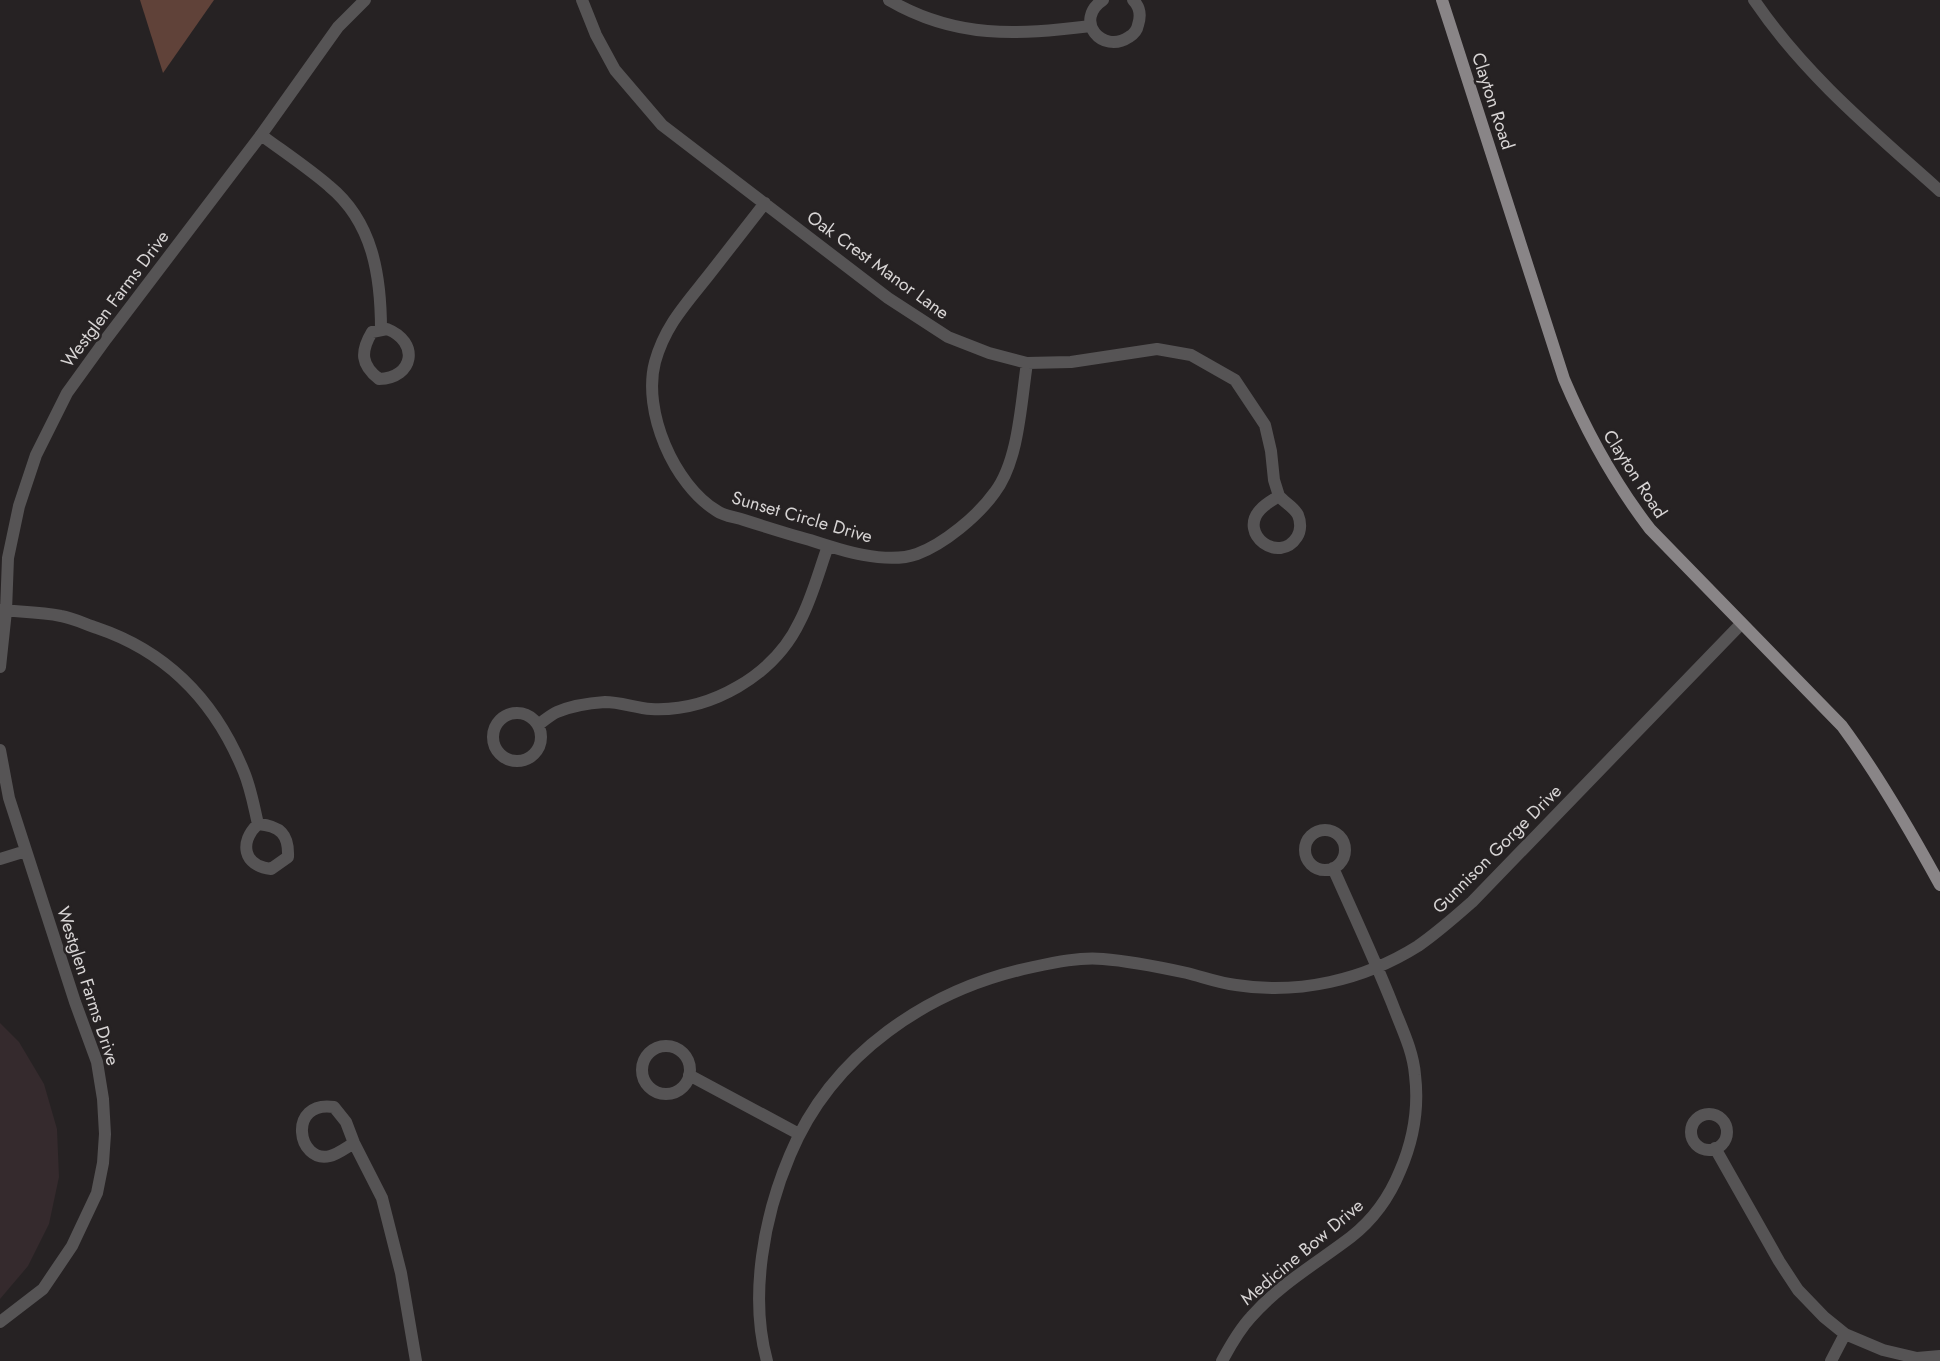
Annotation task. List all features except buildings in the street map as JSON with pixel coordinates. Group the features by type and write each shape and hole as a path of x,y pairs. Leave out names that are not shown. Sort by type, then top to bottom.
{"main road":[{"name":"Clayton Road","path":"1442,0 1564,379 1578,412 1611,474 1650,529 1842,726 1867,760 1891,798 1940,885"}],"street":[{"name":"Westglen Farms Drive","path":"0,667 8,558 19,506 36,454 67,393 261,135 338,27 365,0"},
{"name":"Oak Crest Manor Lane","path":"582,0 596,35 615,70 662,125 888,298 948,337 1027,363 1071,362 1158,348 1191,355 1235,380 1265,425 1271,451 1274,480 1279,496"},
{"path":"889,0 903,8 936,21 973,31 1049,32 1091,26"},
{"path":"1103,0 1094,8 1089,18 1091,26 1095,34 1104,40 1119,42 1137,30 1140,18 1139,9 1133,0"},
{"path":"1754,0 1803,64 1854,114 1940,191"},
{"path":"261,135 331,187 355,215 372,248 380,300 381,330"},
{"name":"Sunset Circle Drive","path":"765,203 668,326 654,363 652,395 658,429 671,462 692,490 717,511 828,546 863,554 893,558 918,554 952,534 978,512 996,491 1012,461 1027,363"},
{"path":"538,725 556,712 576,706 606,702 652,709 694,706 727,693 759,672 783,648 800,622 828,546"},
{"path":"3,610 62,616 113,633 148,650 183,677 210,707 229,741 244,773 258,824"},
{"name":"Gunnison Gorge Drive","path":"767,1361 760,1294 764,1240 772,1203 799,1134 827,1091 849,1066 896,1025 932,1002 973,984 1014,971 1062,961 1101,959 1172,970 1234,985 1267,988 1303,986 1337,981 1393,960 1419,945 1449,923 1472,902 1741,624"},
{"name":"Westglen Farms Drive","path":"0,750 9,798 96,1062 103,1098 105,1134 103,1163 96,1193 72,1246 43,1289 0,1322"},
{"path":"0,859 26,851"},
{"name":"Medicine Bow Drive","path":"1222,1361 1250,1318 1266,1301 1280,1288 1352,1236 1370,1220 1392,1190 1411,1140 1416,1113 1415,1074 1409,1046 1377,967 1333,868"},
{"path":"689,1075 799,1134"},
{"path":"354,1143 329,1156 320,1156 312,1152 302,1138 301,1128 303,1120 308,1112 316,1108 325,1105 334,1107 346,1122 354,1143 382,1198 400,1273 416,1361"},
{"path":"1715,1148 1779,1261 1798,1290 1824,1317 1844,1334 1883,1350 1917,1358 1940,1356"},
{"path":"1831,1361 1844,1334"}],"shaded area":[{"path":"140,0 214,0 163,73"},
{"path":"0,1023 19,1042 44,1084 57,1129 59,1177 49,1224 28,1266 0,1299"}]}
